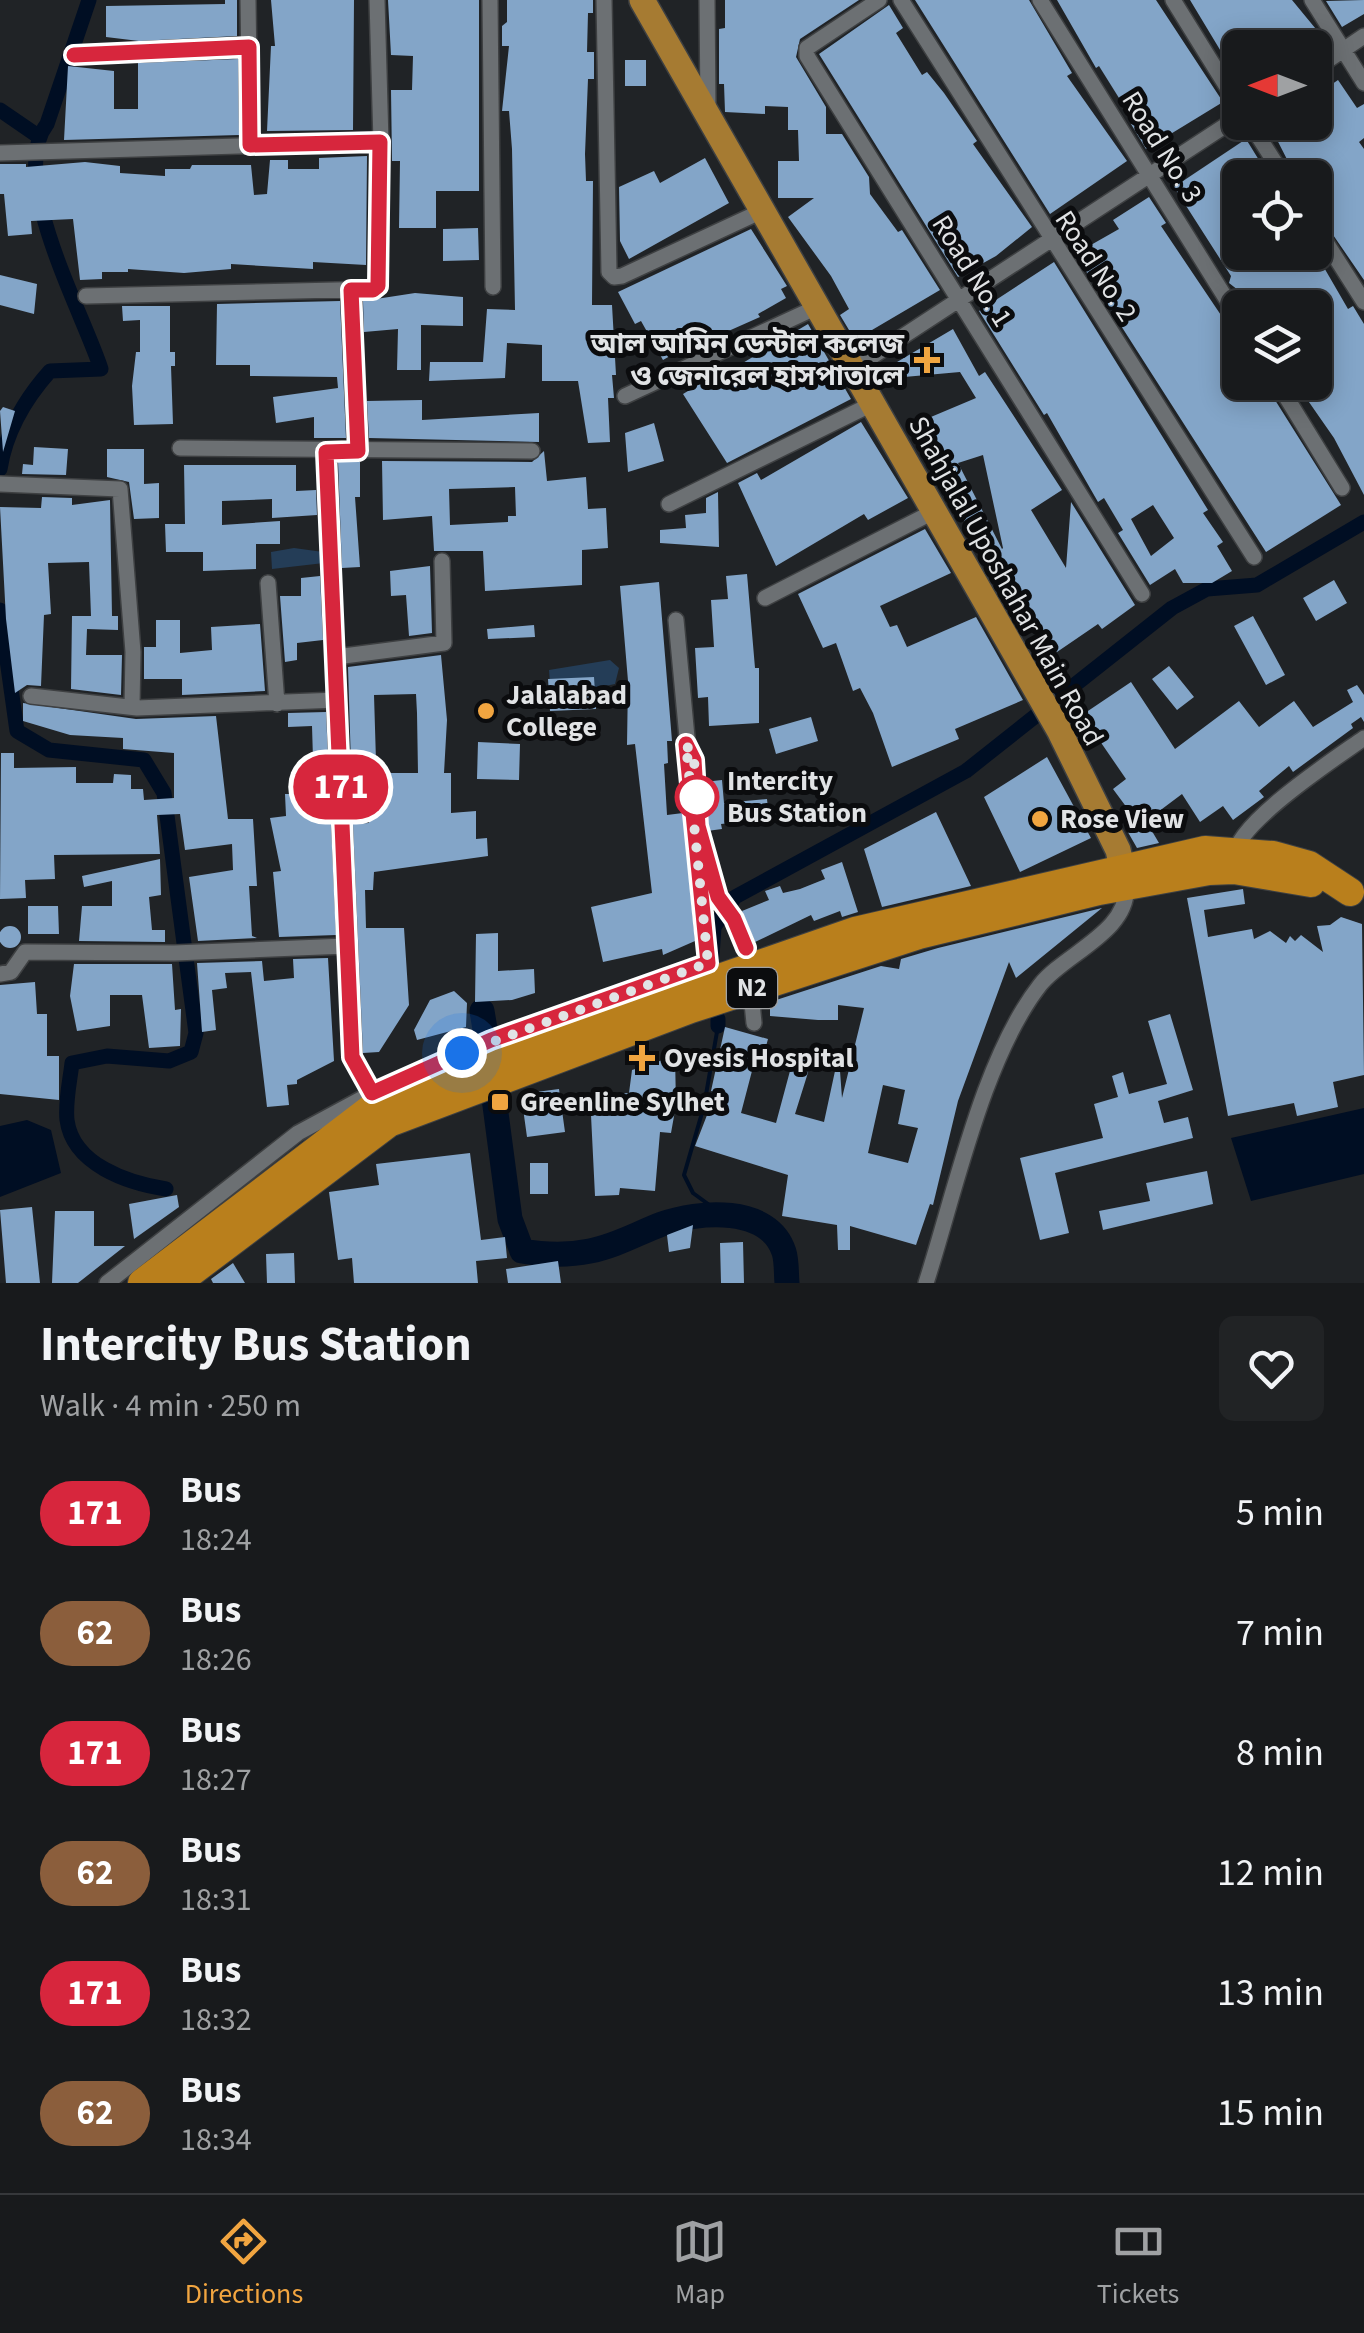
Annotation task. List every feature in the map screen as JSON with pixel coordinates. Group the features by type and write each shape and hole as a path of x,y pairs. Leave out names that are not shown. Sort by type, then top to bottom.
{"highway":[{"name":"N2","path":"142,1283 380,1106 709,972 855,931 1124,876 1234,860 1357,895"},
{"name":"N2","path":"177,1283 380,1106 919,934 1124,876"}],"main road":[{"name":"Shahjalal Uposhahar Main Road","path":"642,0 764,210 931,513 1059,730 1124,876"}],"street":[{"path":"248,0 250,145"},
{"path":"86,296 373,290 378,286 377,0"},
{"path":"490,0 492,287"},
{"path":"604,0 609,272 614,278 764,210"},
{"path":"707,0 708,116"},
{"name":"Road No. 1","path":"879,0 807,48 808,56 1142,594"},
{"name":"Road No. 2","path":"901,0 1254,557"},
{"name":"Road No. 3","path":"1040,0 1222,291"},
{"path":"1173,0 1222,79"},
{"path":"1312,0 1364,83"},
{"path":"1332,58 1364,36"},
{"path":"74,55 249,47"},
{"path":"853,369 1222,127"},
{"path":"0,153 380,142"},
{"path":"1332,252 1364,302"},
{"path":"351,290 358,451"},
{"path":"625,396 817,307"},
{"path":"1289,400 1342,488"},
{"path":"669,504 872,404"},
{"path":"180,448 532,451"},
{"path":"107,1283 298,1133 380,1106 352,1057 326,452"},
{"path":"8,484 120,489 133,652 132,705"},
{"path":"765,598 931,513"},
{"path":"336,656 444,642 442,562"},
{"path":"268,583 277,704"},
{"path":"676,620 709,972"},
{"path":"31,696 132,705 338,700"},
{"path":"1234,860 1250,826 1364,738"},
{"path":"686,744 694,760 698,826 718,897 734,919 746,948"},
{"path":"926,1283 1004,1044 1041,983 1118,918 1127,895 1124,876"},
{"path":"0,974 11,972 24,952 174,953 346,946"},
{"path":"752,1003 754,1023"}],"shaded area":[{"path":"294,548 323,552 324,563 272,569 271,552"},
{"path":"610,660 619,668 615,684 551,697 549,670"},
{"path":"1364,1108 1364,1174 1251,1201 1231,1138"},
{"path":"27,1120 51,1130 61,1173 0,1197 0,1126"}],"building":[{"path":"225,0 237,0 237,36 139,41 106,37 106,6 225,4"},
{"path":"271,0 354,0 353,130 267,131 271,46 275,46"},
{"path":"388,0 479,0 479,191 436,191 436,228 399,228 400,161 392,161 391,90 412,90 413,56 391,55"},
{"path":"507,0 593,0 593,13 588,13 587,52 594,52 594,79 588,79 586,181 593,181 592,305 612,305 616,375 612,375 614,398 608,398 610,442 588,443 578,381 542,381 542,345 507,343 505,378 429,381 430,362 483,362 487,309 515,310 512,149 509,111 502,111 509,46 502,46"},
{"path":"725,0 859,0 800,39 796,57 826,107 826,134 842,134 869,177 870,194 898,232 902,230 940,290 855,340 840,315 849,309 831,276 788,217 814,198 778,198 778,161 799,161 798,130 788,130 788,107 765,106 765,114 725,112 724,84 719,84 719,29 725,28"},
{"path":"915,0 1029,0 1072,73 1067,76 1127,161 1050,214"},
{"path":"1057,0 1156,0 1222,103 1146,149 1131,124 1134,122 1099,66 1096,68"},
{"path":"1190,0 1292,0 1317,30 1222,30 1222,53"},
{"path":"1364,0 1364,14 1342,27 1326,1"},
{"path":"889,5 903,28 896,33 922,75 927,72 944,93 977,141 973,144 1032,227 996,256 958,277 819,54"},
{"path":"238,59 239,135 64,140 68,66 114,71 114,109 138,109 138,63"},
{"path":"625,60 646,60 646,86 625,86"},
{"path":"1338,80 1357,108 1364,104 1364,138 1359,142 1364,149 1364,280 1332,233 1332,160 1287,160 1277,140 1332,140 1332,84"},
{"path":"1244,140 1259,160 1222,160 1222,262 1174,187"},
{"path":"367,156 366,265 313,262 313,269 231,264 231,269 184,273 128,269 102,272 102,279 80,280 73,219 31,221 32,234 8,236 4,194 0,194 0,164 26,167 85,162 120,166 120,173 165,176 165,169 190,169 192,165 251,165 254,195 267,194 270,160 288,160 288,169 319,169 319,158"},
{"path":"705,158 729,203 629,259 620,241 619,187 654,171 660,183"},
{"path":"1149,197 1166,223 1161,226 1222,317 1222,400 1275,400 1341,505 1266,552 1075,254 1119,229 1113,220"},
{"path":"478,228 479,260 443,261 443,229"},
{"path":"751,229 787,286 781,289 786,298 758,314 760,317 715,337 717,341 701,348 698,340 663,360 641,321 635,324 618,292"},
{"path":"1054,262 1208,510 1203,513 1223,542 1217,546 1232,571 1212,583 1183,583 1175,569 1150,585 1118,533 1123,530 1104,498 1098,502 1047,413 1044,415 979,311","holes":["1153,505 1174,538 1151,556 1131,519"]},
{"path":"1227,270 1325,270 1348,309 1353,306 1364,324 1364,495 1334,438 1308,400 1332,400 1332,290 1238,290 1229,283"},
{"path":"0,275 37,284 34,314 0,305"},
{"path":"415,293 463,297 463,326 421,325 421,370 397,370 398,329 364,332 363,301"},
{"path":"340,301 346,438 314,438 314,417 276,423 273,397 338,388 337,377 250,376 250,365 216,365 217,304"},
{"path":"122,306 170,306 170,352 175,352 175,366 171,366 173,424 134,425 132,386 136,352 140,352 140,320 123,321"},
{"path":"808,324 851,399 727,463 683,394 713,376 710,369 726,362 731,370"},
{"path":"953,329 979,376 985,372 1062,490 1031,510 1066,568 1071,502 1135,605 1102,629 1098,624 1057,652 1016,592 1005,598 928,452 932,450 919,422 976,398 960,372 893,378 881,386 875,375","holes":["983,455 1002,549 958,463"]},
{"path":"422,400 422,420 539,413 539,442 369,438 367,401"},
{"path":"3,407 15,411 3,452 0,411"},
{"path":"861,422 908,498 868,520 864,514 776,566 738,483 757,473 761,480"},
{"path":"654,423 664,461 628,472 625,433"},
{"path":"34,447 68,449 66,475 22,474 23,464 33,465"},
{"path":"107,449 144,449 144,484 159,483 159,518 134,519 129,482 107,477"},
{"path":"544,451 547,481 586,477 588,509 606,508 608,548 582,550 582,585 485,591 483,551 434,551 432,516 383,520 382,461 532,462","holes":["515,487 516,516 508,516 508,522 450,525 449,489"]},
{"path":"338,461 360,462 360,497 355,497 360,567 342,568"},
{"path":"184,465 296,465 296,491 316,490 317,515 272,518 272,499 222,501 222,525 280,521 280,544 256,544 256,569 203,571 203,552 166,552 165,524 185,524"},
{"path":"718,492 719,547 660,543 660,530 686,528 685,515 706,513 706,498"},
{"path":"42,497 72,498 72,505 110,500 112,616 118,616 118,630 87,629 86,655 122,655 121,695 71,689 72,616 91,616 89,562 48,563 51,614 44,615 41,686 27,685 15,693 6,619 0,507 41,508"},
{"path":"925,529 951,573 880,606 890,627 897,625 907,647 976,617 1023,700 955,729 959,739 892,767 873,713 860,688 853,691 836,643 823,648 798,594"},
{"path":"430,566 432,633 409,636 406,595 391,596 390,571"},
{"path":"747,574 755,668 759,668 759,723 709,726 708,697 698,698 695,648 714,647 711,600 728,599 726,576"},
{"path":"320,576 323,640 297,643 297,660 285,662 280,596 301,596 301,578"},
{"path":"1334,580 1347,603 1316,621 1303,598"},
{"path":"659,582 672,741 667,741 668,763 664,764 667,815 683,813 695,941 663,955 662,949 603,962 591,907 652,893 635,744 627,745 628,681 620,586"},
{"path":"1253,616 1285,675 1266,685 1234,626"},
{"path":"156,620 180,620 180,653 212,650 211,627 260,624 265,691 182,695 182,679 144,679 144,647 156,647"},
{"path":"534,625 535,637 488,639 487,629"},
{"path":"441,655 447,720 444,773 451,773 451,813 476,811 476,839 487,838 488,856 374,872 373,890 365,890 366,928 404,928 409,1005 379,1052 363,1053 353,824 369,823 369,773 418,773 417,713 416,694 374,695 376,761 351,765 348,667"},
{"path":"1169,666 1194,697 1177,710 1152,679"},
{"path":"594,677 596,709 550,711 548,679"},
{"path":"1131,682 1175,749 1239,701 1259,727 1294,701 1313,727 1353,702 1347,690 1357,685 1364,695 1364,722 1361,717 1351,724 1353,728 1293,772 1289,766 1259,791 1264,797 1233,820 1223,806 1200,822 1182,794 1146,821 1159,843 1137,848 1125,827 1136,820 1113,789 1126,779 1082,715"},
{"path":"23,703 136,719 216,716 228,819 253,819 257,886 249,886 252,936 257,938 198,941 189,877 233,870 232,844 185,850 180,814 157,815 160,854 54,855 55,879 25,880 26,898 0,899 1,753 14,753 14,768 76,767 76,783 113,783 114,774 131,775 131,789 143,789 144,800 174,798 174,753 123,749 123,738 70,735 23,721"},
{"path":"326,712 336,935 279,937 273,872 281,871 270,818 286,816 285,794 300,794 300,784 306,784 303,759 313,759 312,726 288,727 288,713"},
{"path":"811,717 818,741 776,754 769,729"},
{"path":"478,742 520,744 519,780 477,779"},
{"path":"1047,757 1091,838 1020,872 984,797"},
{"path":"722,780 724,803 767,799 769,819 721,824 722,829 707,831 704,782"},
{"path":"936,812 971,886 882,907 864,849"},
{"path":"160,859 161,895 149,897 152,930 165,930 165,942 79,941 82,906 112,906 112,881 84,887 82,876"},
{"path":"842,862 858,912 842,917 840,911 814,921 811,915 755,942 742,911 769,900 765,891 780,886 783,893 800,889 825,879 821,870"},
{"path":"1243,889 1245,904 1204,910 1208,937 1252,929 1254,939 1270,931 1286,943 1290,936 1295,941 1301,935 1323,952 1317,926 1330,925 1341,917 1362,924 1364,1075 1333,1082 1338,1107 1297,1116 1294,1103 1228,1116 1187,898"},
{"path":"28,906 58,906 59,934 28,934"},
{"path":"1102,908 1016,978 1009,962 958,1101 933,1205 930,1204 916,1245 850,1226 850,1250 838,1250 837,1225 782,1216 788,1175 695,1146 716,1092 711,1091 725,1027 768,1039 765,1050 758,1048 741,1113 776,1123 794,1056 811,1063 795,1114 824,1122 835,1071 840,1071 842,1098 864,1008 838,1005 838,1020 818,1020 770,1016 770,1002 881,966 899,969 901,959","holes":["883,1085 905,1090 898,1124 918,1128 908,1163 868,1153"]},
{"path":"10,926 18,929 18,945 10,948 2,945 -1,937 2,929"},
{"path":"498,933 498,971 534,969 535,993 512,1000 475,1002 476,934"},
{"path":"328,958 334,1061 297,1080 297,1084 287,1085 289,1105 267,1107 251,972 225,973 227,988 212,990 216,1030 202,1032 197,963 262,961 264,981 294,978 293,959"},
{"path":"74,964 172,964 175,1010 181,1009 180,1046 149,1048 142,995 110,995 110,1026 77,1031 70,996"},
{"path":"35,982 37,1014 47,1014 47,1056 59,1056 59,1100 0,1094 0,985"},
{"path":"454,991 467,1003 466,1027 417,1040 414,1030 430,1000"},
{"path":"1170,1014 1193,1090 1158,1101 1164,1123 1188,1117 1193,1138 1055,1173 1069,1233 1040,1240 1020,1158 1103,1138 1094,1104 1118,1097 1112,1076 1123,1072 1129,1094 1167,1084 1148,1021"},
{"path":"675,1056 676,1105 671,1133 660,1132 655,1191 620,1188 619,1195 595,1196 590,1095 629,1093 632,1070"},
{"path":"559,1089 565,1132 527,1137 521,1094"},
{"path":"470,1153 481,1240 505,1237 507,1258 476,1261 478,1283 354,1283 352,1258 338,1260 329,1192 379,1185 376,1164"},
{"path":"530,1163 548,1163 548,1194 530,1194"},
{"path":"1207,1171 1213,1204 1103,1230 1099,1211 1150,1201 1146,1183"},
{"path":"177,1195 179,1207 134,1239 129,1204"},
{"path":"32,1207 40,1283 6,1283 0,1210"},
{"path":"55,1211 94,1211 94,1246 125,1246 78,1283 52,1283"},
{"path":"693,1225 690,1248 669,1252 667,1235"},
{"path":"743,1242 744,1283 721,1283 720,1243"},
{"path":"294,1253 295,1283 267,1283 266,1254"},
{"path":"558,1261 561,1283 508,1283 506,1269"},
{"path":"233,1263 245,1283 213,1283 211,1279"}],"waterway":[{"path":"0,469 18,416 50,371 101,369 52,245 36,176 37,147 89,0"},
{"path":"0,110 38,136"},
{"path":"712,956 714,927 735,897 966,771 1172,608 1207,589 1257,585 1364,522"},
{"path":"0,610 17,731 49,750 144,760 164,793 196,1033 191,1052 169,1061 107,1056 72,1063 67,1120 71,1136 91,1160 135,1182 166,1189"},
{"path":"482,1011 486,1035"},
{"path":"718,1019 718,1026"},
{"path":"718,1026 704,1106 684,1175 693,1193 723,1215"},
{"path":"494,1098 510,1219 522,1251 581,1253 677,1220 731,1216 764,1226 776,1237 785,1256 787,1283"}],"bus line":[{"name":"171","path":"74,55 249,47 250,145 380,142 378,286 373,290 351,290 358,451 326,452 352,1057 372,1093 491,1040 708,963 686,744 694,760 698,826 718,897 734,919 746,948"}],"place":[{"name":"আল আমিন ডেন্টাল কলেজ ও জেনারেল হাসপাতালে","path":"927,360"},
{"name":"Jalalabad College","path":"486,711"},
{"name":"Intercity Bus Station","path":"697,797"},
{"name":"Rose View","path":"1040,819"},
{"name":"Oyesis Hospital","path":"642,1058"},
{"name":"Greenline Sylhet","path":"500,1102"}],"route":[{"path":"462,1053 708,963 686,744 694,760 697,797"}]}
